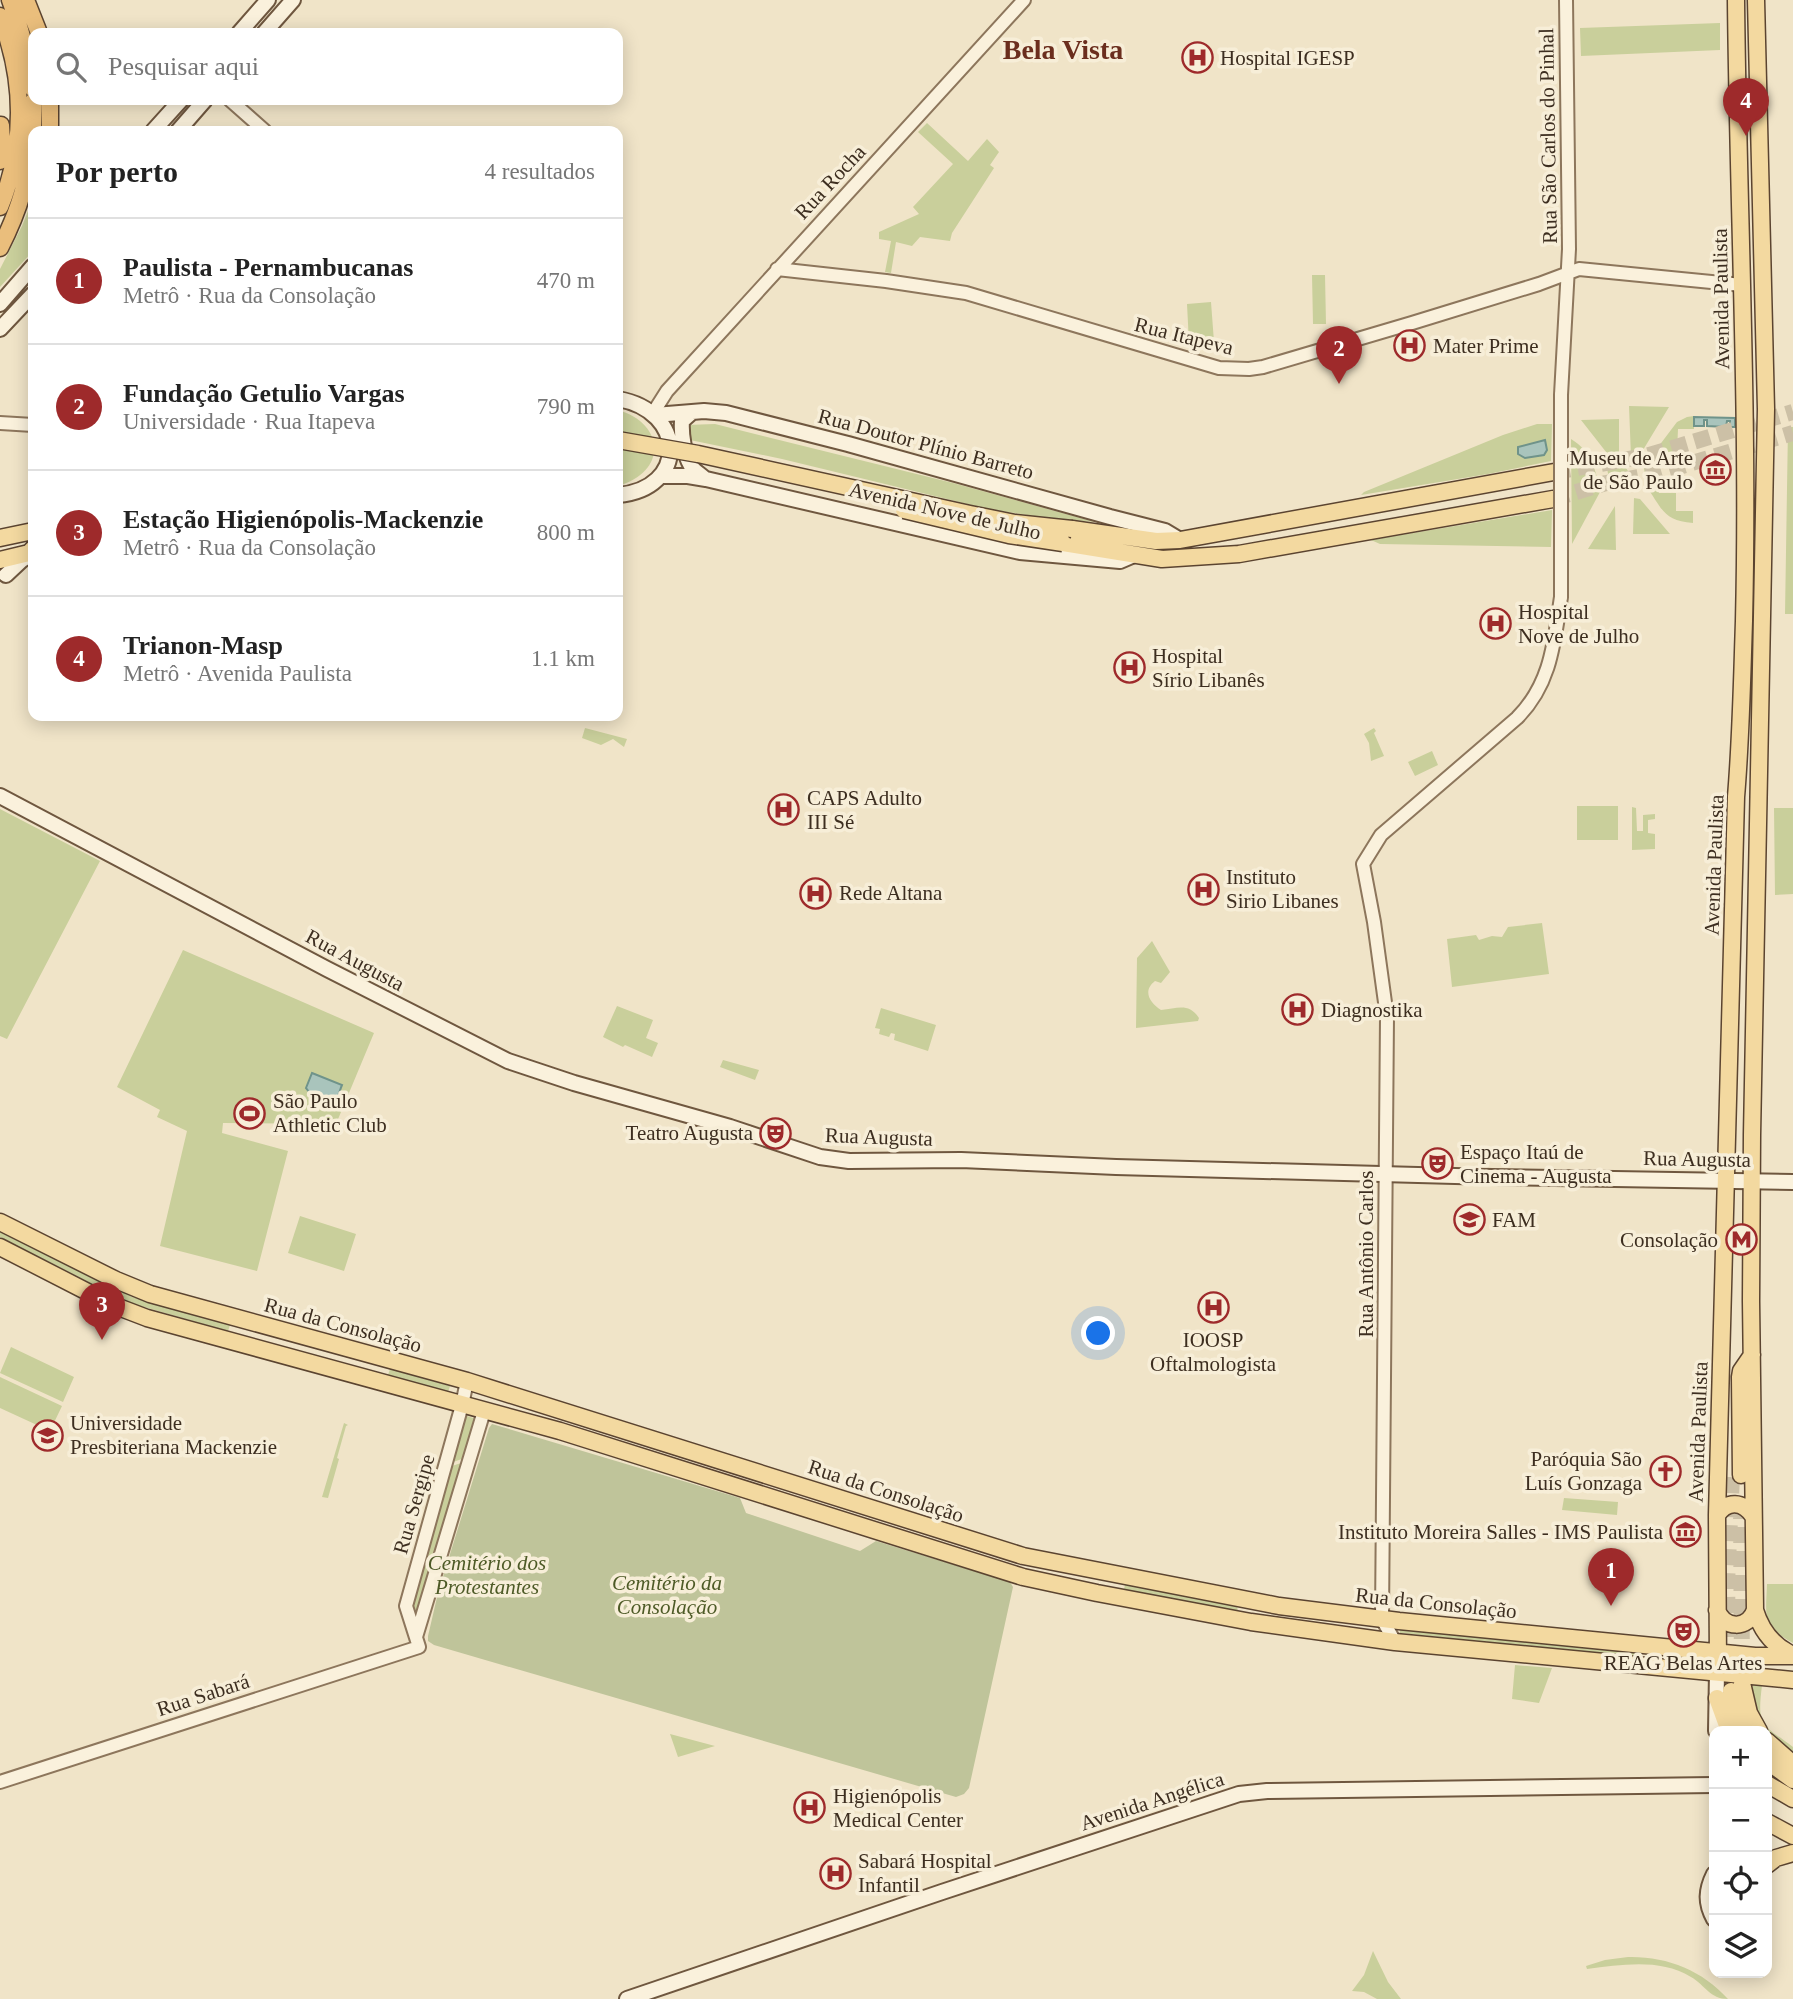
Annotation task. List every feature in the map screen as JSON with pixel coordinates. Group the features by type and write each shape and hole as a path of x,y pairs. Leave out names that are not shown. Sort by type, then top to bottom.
{"highway":[{"path":"9,0 28,55"},
{"path":"28,4 37,28"},
{"path":"0,16 13,54 20,112 14,164 15,220 0,248"},
{"path":"33,126 34,105"},
{"path":"50,105 50,126"},
{"path":"1,125 2,144 14,164"},
{"path":"0,203 14,164 28,140"}],"main road":[{"path":"243,28 268,0"},
{"path":"268,28 293,0"},
{"name":"Avenida Paulista","path":"1736,0 1745,577 1741,730 1736,797 1722,1354 1736,1472 1753,1516 1755,1610"},
{"name":"Avenida Paulista","path":"1718,1726 1730,1690 1717,1672 1717,1516 1736,1472 1740,1377 1752,1355 1758,797 1766,421 1756,0"},
{"path":"158,126 176,105"},
{"path":"182,126 201,105"},
{"path":"0,304 28,272"},
{"path":"0,329 28,298"},
{"path":"623,400 655,405 670,447 667,464 653,484 623,494"},
{"name":"Rua Doutor Plínio Barreto","path":"655,405 672,413 704,411 726,414 848,444 1165,531 1181,540"},
{"path":"691,413 682,421 684,443 691,466 706,479"},
{"path":"623,441 723,459 981,516 1068,536 1134,555"},
{"path":"623,452 746,473 1009,534 1156,541 1181,540 1554,472"},
{"name":"Avenida Nove de Julho","path":"660,476 706,479 1020,552 1120,561 1134,555 1163,559 1239,554 1553,499"},
{"path":"7,537 28,526"},
{"path":"7,537 28,532"},
{"path":"0,560 28,553"},
{"path":"6,575 28,555"},
{"name":"Rua Augusta","path":"0,796 338,975 508,1061 574,1083 730,1127 820,1157 849,1161 961,1160 1116,1167 1793,1182"},
{"name":"Rua da Consolação","path":"0,1222 135,1289 467,1381 1023,1556 1247,1601 1382,1619 1755,1656 1793,1656"},
{"name":"Rua da Consolação","path":"0,1247 103,1300 147,1318 559,1431 1023,1577 1251,1622 1395,1642 1793,1680"},
{"path":"747,1491 752,1470"},
{"path":"1717,1516 1723,1508 1733,1504 1746,1508 1753,1516"},
{"path":"1717,1609 1726,1622 1737,1625 1748,1622 1755,1610"},
{"path":"1755,1610 1768,1636 1793,1656"},
{"path":"1729,1726 1730,1690"},
{"path":"1730,1690 1743,1726"},
{"path":"1730,1690 1756,1726"},
{"path":"1772,1746 1793,1763"},
{"path":"1772,1765 1793,1780"},
{"name":"Avenida Angélica","path":"627,1999 1239,1794 1267,1791 1709,1784"},
{"path":"1772,1787 1793,1799"},
{"path":"1772,1825 1793,1836"},
{"path":"1772,1861 1793,1853"},
{"path":"1709,1884 1709,1907"}],"street":[{"name":"Rua Rocha","path":"655,405 776,269 1024,0"},
{"name":"Rua São Carlos do Pinhal","path":"1363,863 1381,835 1531,704 1548,670 1561,597 1561,386 1569,249 1566,0"},
{"path":"236,105 259,126"},
{"name":"Rua Itapeva","path":"776,269 966,293 1219,369 1249,369 1412,323 1579,269 1742,285"},
{"path":"0,423 28,425"},
{"name":"Rua Antônio Carlos","path":"1363,863 1386,1007 1382,1619 1395,1642"},
{"name":"Rua Sergipe","path":"418,1642 406,1606 467,1381"},
{"name":"Rua Sergipe","path":"418,1642 484,1411"},
{"path":"445,1466 470,1458"},
{"name":"Rua Sabará","path":"0,1782 418,1642"}],"green space":[{"path":"1720,23 1720,50 1581,56 1580,28"},
{"path":"927,123 968,161 987,139 999,152 990,165 994,168 952,233 950,241 920,237 912,246 896,242 891,273 885,272 891,241 879,239 879,232 919,214 913,207 953,164 918,132"},
{"path":"28,211 28,256 0,287 0,269"},
{"path":"1312,275 1325,275 1326,324 1313,324"},
{"path":"1211,302 1214,342 1189,343 1187,304"},
{"path":"1629,406 1669,407 1640,455 1631,457"},
{"path":"623,412 645,426 652,437 654,448 652,459 645,470 623,484"},
{"path":"1694,416 1694,429 1678,429 1677,452 1659,452 1659,493 1676,493 1676,511 1693,511 1693,523 1675,519 1664,512 1646,486 1644,468 1677,422"},
{"path":"1619,419 1619,458 1610,457 1581,420"},
{"path":"715,424 953,483 1095,522 988,509 782,459 690,440 686,425"},
{"path":"1537,424 1552,424 1551,461 1361,495 1503,435"},
{"path":"1788,427 1793,427 1793,614 1785,614"},
{"path":"1571,439 1588,456 1595,469 1600,492 1572,544"},
{"path":"1606,464 1626,468 1628,477 1608,487"},
{"path":"1634,498 1640,499 1670,534 1633,534"},
{"path":"1615,506 1616,550 1588,549"},
{"path":"1552,510 1551,547 1380,544 1371,540"},
{"path":"585,728 627,739 624,747 613,739 601,745 582,738"},
{"path":"1374,728 1384,756 1371,761 1369,743 1364,734"},
{"path":"1432,751 1438,765 1415,776 1408,762"},
{"path":"1577,806 1618,806 1618,840 1577,840"},
{"path":"1632,807 1636,808 1637,831 1643,831 1643,815 1655,814 1655,819 1648,820 1648,833 1655,834 1655,849 1632,850"},
{"path":"1774,808 1793,808 1793,894 1775,895"},
{"path":"0,809 100,861 7,1039 0,1036"},
{"path":"1542,923 1549,974 1452,987 1447,939 1476,935 1479,940 1492,936 1502,937 1508,927"},
{"path":"1152,941 1170,972 1161,983 1155,981 1151,985 1149,997 1161,1010 1191,1010 1199,1018 1198,1021 1136,1028 1137,958"},
{"name":"São Paulo Athletic Club","path":"183,950 374,1033 336,1124 223,1123 222,1133 288,1151 257,1271 160,1246 187,1131 157,1117 160,1110 117,1087"},
{"path":"617,1006 653,1020 646,1038 658,1043 652,1057 603,1037"},
{"path":"881,1008 936,1025 928,1051 894,1040 895,1034 891,1033 889,1037 879,1034 880,1029 875,1028"},
{"path":"723,1060 759,1070 755,1080 720,1067"},
{"path":"300,1216 356,1234 344,1271 288,1253"},
{"path":"0,1230 132,1297 230,1325 228,1331 130,1303 0,1237"},
{"path":"11,1347 74,1377 63,1402 0,1373"},
{"path":"390,1369 450,1386 448,1392 388,1375"},
{"path":"0,1377 62,1406 50,1431 0,1408"},
{"path":"464,1415 479,1420 468,1457 450,1463"},
{"path":"344,1423 348,1425 328,1498 322,1497"},
{"name":"Cemitério da Consolação","path":"492,1424 740,1498 746,1513 860,1551 876,1541 1010,1582 1013,1587 969,1788 956,1797 434,1645 428,1641 438,1593"},
{"path":"467,1461 419,1616 410,1602 449,1467"},
{"path":"1564,1498 1618,1502 1617,1515 1562,1510"},
{"path":"1125,1584 1237,1606 1238,1612 1124,1590"},
{"path":"1767,1584 1793,1584 1793,1643 1770,1626 1766,1613"},
{"path":"1400,1629 1639,1652 1639,1657 1400,1633"},
{"path":"1515,1665 1552,1668 1539,1703 1512,1699"},
{"path":"1727,1682 1762,1685 1760,1709 1766,1726 1764,1726 1759,1716 1753,1697 1725,1689"},
{"path":"1772,1731 1793,1747 1793,1759 1773,1738"},
{"path":"670,1734 715,1746 678,1757"},
{"path":"1373,1951 1388,1982 1401,1999 1377,1999 1364,1992 1352,1991 1364,1975"},
{"path":"1628,1957 1656,1959 1682,1967 1707,1980 1728,1999 1717,1997 1691,1977 1666,1967 1640,1964 1587,1969 1586,1966"}],"water":[{"path":"1694,417 1735,418 1735,427 1730,427 1730,421 1727,421 1726,427 1707,426 1707,420 1704,420 1704,426 1694,426"},
{"path":"1545,440 1547,450 1544,455 1525,458 1518,454 1518,447"},
{"path":"312,1073 342,1085 337,1100 330,1108 326,1109 318,1103 306,1088"}],"tunnel":[{"path":"1554,472 1646,456 1793,412"},
{"path":"1553,499 1606,483 1655,474 1793,433"},
{"path":"1729,1685 1727,1584 1732,1476"},
{"path":"1741,1503 1742,1683"}],"place":[{"name":"Hospital IGESP","path":"1197,58"},
{"name":"Trianon-Masp","path":"1746,136"},
{"name":"Mater Prime","path":"1410,346"},
{"name":"Fundação Getulio Vargas","path":"1339,384"},
{"name":"Museu de Arte de São Paulo","path":"1716,470"},
{"name":"Hospital Nove de Julho","path":"1495,624"},
{"name":"Hospital Sírio Libanês","path":"1129,668"},
{"name":"CAPS Adulto III Sé","path":"784,810"},
{"name":"Instituto Sirio Libanes","path":"1203,889"},
{"name":"Rede Altana","path":"816,893"},
{"name":"Diagnostika","path":"1298,1010"},
{"name":"São Paulo Athletic Club","path":"250,1113"},
{"name":"Teatro Augusta","path":"776,1133"},
{"name":"Espaço Itaú de Cinema - Augusta","path":"1437,1164"},
{"name":"FAM","path":"1469,1220"},
{"name":"Consolação","path":"1741,1240"},
{"name":"IOOSP Oftalmologista","path":"1213,1308"},
{"name":"Estação Higienópolis-Mackenzie","path":"102,1340"},
{"name":"Universidade Presbiteriana Mackenzie","path":"47,1435"},
{"name":"Paróquia São Luís Gonzaga","path":"1665,1471"},
{"name":"Instituto Moreira Salles - IMS Paulista","path":"1686,1532"},
{"name":"Paulista - Pernambucanas","path":"1611,1606"},
{"name":"REAG Belas Artes","path":"1683,1631"},
{"name":"Higienópolis Medical Center","path":"810,1808"},
{"name":"Sabará Hospital Infantil","path":"835,1873"}],"district":[{"name":"Bela Vista","path":"1063,49"}],"park label":[{"name":"Cemitério dos Protestantes","path":"487,1575"}]}
